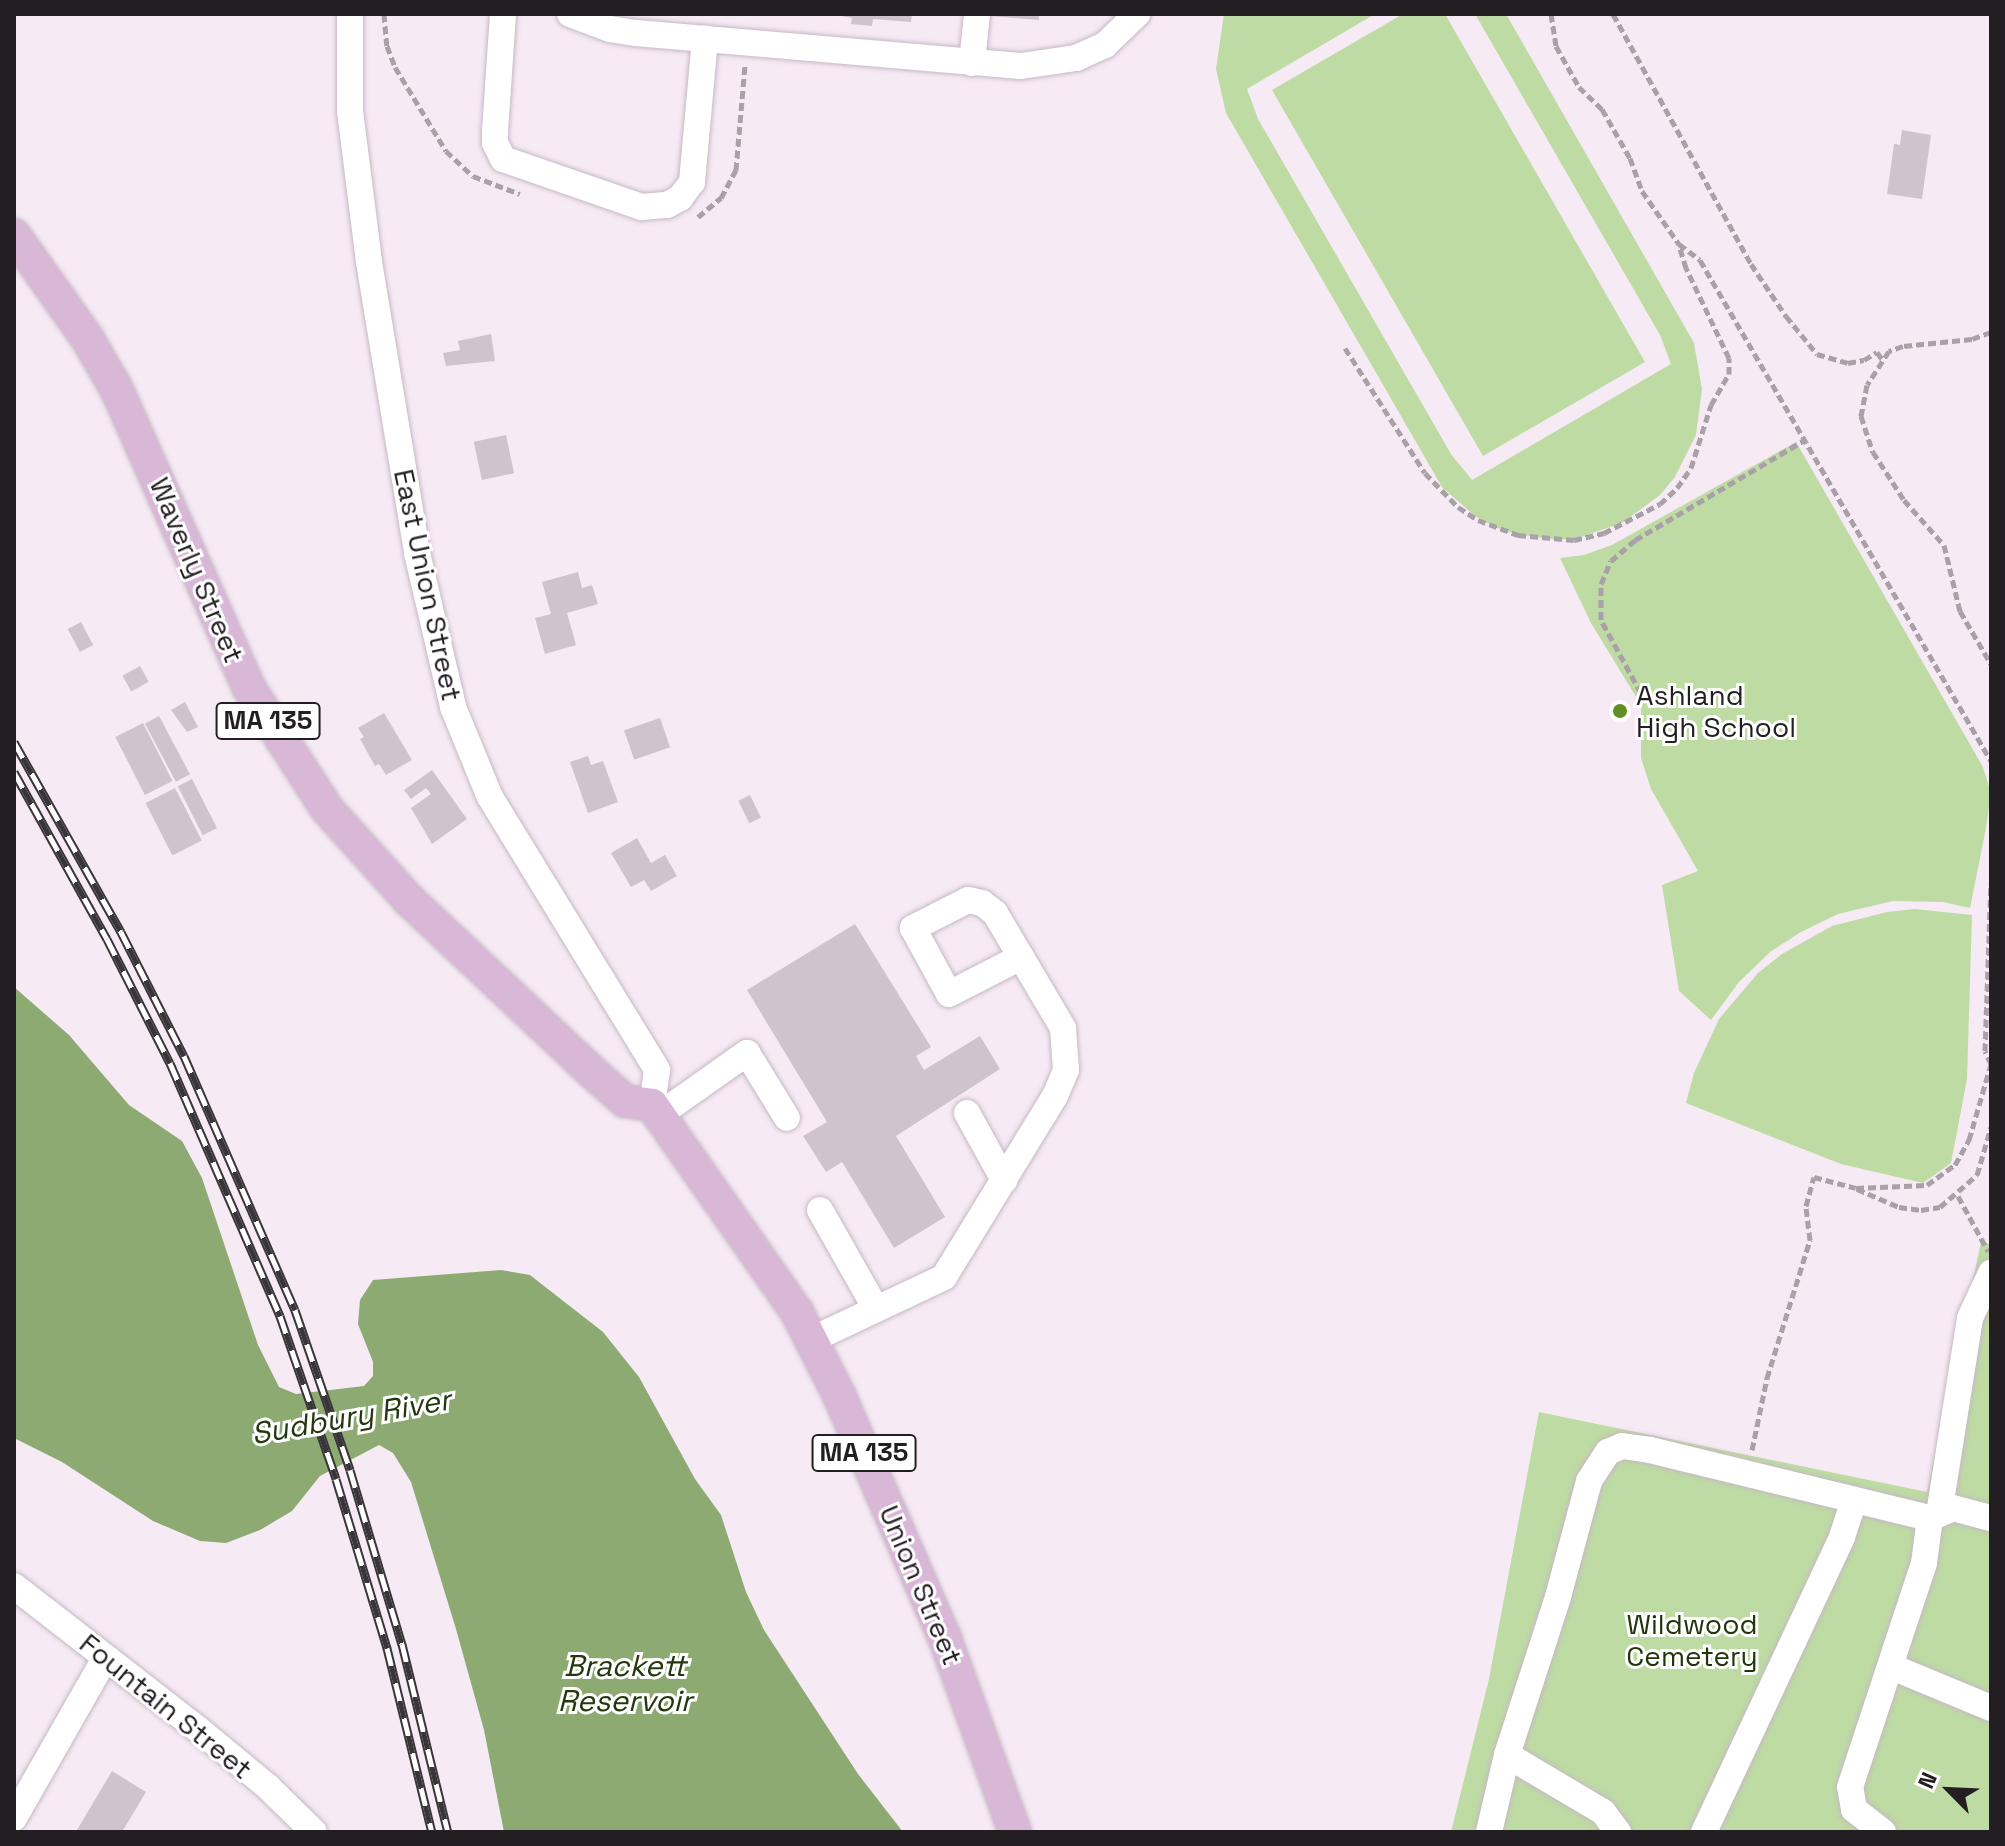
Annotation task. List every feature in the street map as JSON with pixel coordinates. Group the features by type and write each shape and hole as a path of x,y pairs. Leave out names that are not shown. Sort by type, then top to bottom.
{"main road":[{"name":"Waverly Street","path":"14,235 87,338 117,390 249,688 319,798 367,856 449,939 625,1101 655,1110"},
{"name":"Union Street","path":"655,1110 797,1312 839,1395 944,1636 1015,1832"}],"street":[{"name":"East Union Street","path":"350,14 350,111 369,262 417,553 453,707 490,797 657,1070 655,1110"},
{"path":"503,14 495,143 503,159 642,207 667,205 680,198 692,182 705,39"},
{"path":"570,14 610,29 972,63 1040,66 1076,58 1105,45 1137,14"},
{"path":"972,63 977,14"},
{"path":"811,1340 944,1277 1055,1096 1066,1070 1063,1028 1021,957"},
{"path":"655,1110 747,1053 787,1118"},
{"path":"967,1113 1004,1180"},
{"path":"820,1210 876,1309"},
{"path":"1883,1832 1860,1816 1850,1794 1859,1754 1892,1667 1924,1563 1970,1318 1991,1273"},
{"path":"1489,1832 1507,1755 1558,1597 1589,1481 1598,1462 1622,1446 1854,1501 1934,1516 1953,1508 1991,1518"},
{"path":"1704,1832 1842,1537 1854,1501"},
{"name":"Fountain Street","path":"14,1586 245,1768 314,1832"},
{"path":"14,1818 106,1657"},
{"path":"1892,1667 1991,1708"},
{"path":"1507,1755 1603,1812 1618,1832"}],"path":[{"path":"384,14 387,46 395,67 446,151 473,176 525,196"},
{"path":"1551,14 1556,46 1579,87 1602,109 1630,158 1642,191 1679,244 1700,260 1991,761"},
{"path":"1613,14 1751,264 1786,316 1817,354 1848,363 1864,360 1877,352 1884,362"},
{"path":"692,220 721,198 736,170 746,42"},
{"path":"1345,348 1425,473 1458,507 1498,529 1518,535 1574,540 1604,533 1660,504 1677,488 1691,468 1711,405 1729,374 1729,358 1686,268 1679,244"},
{"path":"1991,332 1889,351 1874,372 1863,400 1861,416 1866,435 1904,500 1944,545 1960,611 1991,664"},
{"path":"1645,692 1641,693 1601,620 1601,584 1611,561 1635,540 1805,440"},
{"path":"1856,1188 1927,1185 1955,1165 1969,1140 1991,1064 1985,1051 1991,883"},
{"path":"1747,1474 1767,1378 1810,1240 1806,1206 1814,1177 1856,1188 1899,1207 1921,1210 1940,1207 1958,1196 1977,1175 1991,1127"},
{"path":"1958,1196 1991,1260"}],"green space":[{"path":"1224,14 1375,14 1247,89 1258,119 1451,454 1472,480 1671,364 1660,335 1475,14 1506,14 1694,343 1702,389 1696,435 1675,477 1660,495 1622,523 1581,537 1559,540 1515,534 1495,527 1475,516 1442,487 1226,113 1216,69"},
{"path":"1403,14 1445,14 1645,362 1483,456 1272,90"},
{"path":"1796,442 1983,767 1991,793 1986,828 1970,908 1943,902 1893,901 1838,914 1770,952 1739,982 1711,1020 1679,991 1662,885 1698,871 1651,789 1641,758 1641,705 1591,623 1560,558 1584,555 1612,545"},
{"path":"1915,909 1972,915 1967,1079 1951,1163 1923,1183 1841,1164 1686,1103 1694,1073 1719,1019 1758,973 1782,954 1832,926 1887,912"},
{"name":"Wildwood Cemetery","path":"1981,1242 1991,1244 1991,1832 1451,1832 1489,1679 1539,1412 1927,1492"}],"water":[{"name":"Brackett Reservoir","path":"14,987 69,1035 129,1105 182,1141 202,1178 258,1345 279,1387 296,1394 364,1386 373,1376 373,1362 358,1324 360,1300 373,1280 501,1270 530,1275 603,1332 639,1377 695,1479 721,1515 746,1592 764,1630 858,1774 903,1832 504,1832 484,1730 456,1629 411,1482 393,1453 379,1445 320,1476 292,1511 260,1530 226,1543 200,1541 153,1521 62,1462 14,1438"}],"building":[{"path":"831,14 912,14 911,22 873,19 872,26 851,24 852,18"},
{"path":"1039,14 1039,20 989,16"},
{"path":"1902,130 1931,135 1922,199 1887,194 1894,144 1900,145"},
{"path":"491,334 495,361 446,366 443,353 460,350 458,341"},
{"path":"506,435 514,473 482,480 474,442"},
{"path":"578,572 582,588 592,585 598,604 567,613 576,645 545,654 535,618 551,614 542,582"},
{"path":"81,622 93,645 80,652 68,629"},
{"path":"140,666 149,682 131,691 123,676"},
{"path":"185,702 198,727 187,732 171,710"},
{"path":"384,713 412,760 386,775 379,764 375,766 360,739 364,737 358,728"},
{"path":"159,716 190,774 176,782 145,724"},
{"path":"660,718 670,747 634,760 624,730"},
{"path":"143,723 173,781 145,795 115,737"},
{"path":"588,756 591,765 603,761 618,802 588,813 570,762"},
{"path":"432,770 467,819 432,844 411,808 431,794 426,788 411,799 404,790"},
{"path":"192,779 217,828 203,835 178,786"},
{"path":"175,788 202,841 172,856 146,803"},
{"path":"750,795 761,817 749,823 738,801"},
{"path":"637,838 651,863 665,855 677,876 651,891 644,880 631,887 611,853"},
{"path":"855,924 931,1047 916,1056 924,1070 980,1036 1000,1069 896,1136 945,1217 894,1248 842,1162 826,1172 803,1136 827,1122 747,990"},
{"path":"112,1771 146,1792 122,1832 80,1832 77,1830"}],"railway":[{"path":"14,742 121,932 184,1056 295,1310 350,1470 402,1644 448,1832"},
{"path":"14,772 107,939 170,1063 280,1316 336,1479 387,1648 432,1832"}],"place":[{"name":"Ashland High School","path":"1620,711"}],"water label":[{"name":"Sudbury River","path":"351,1417"}]}
